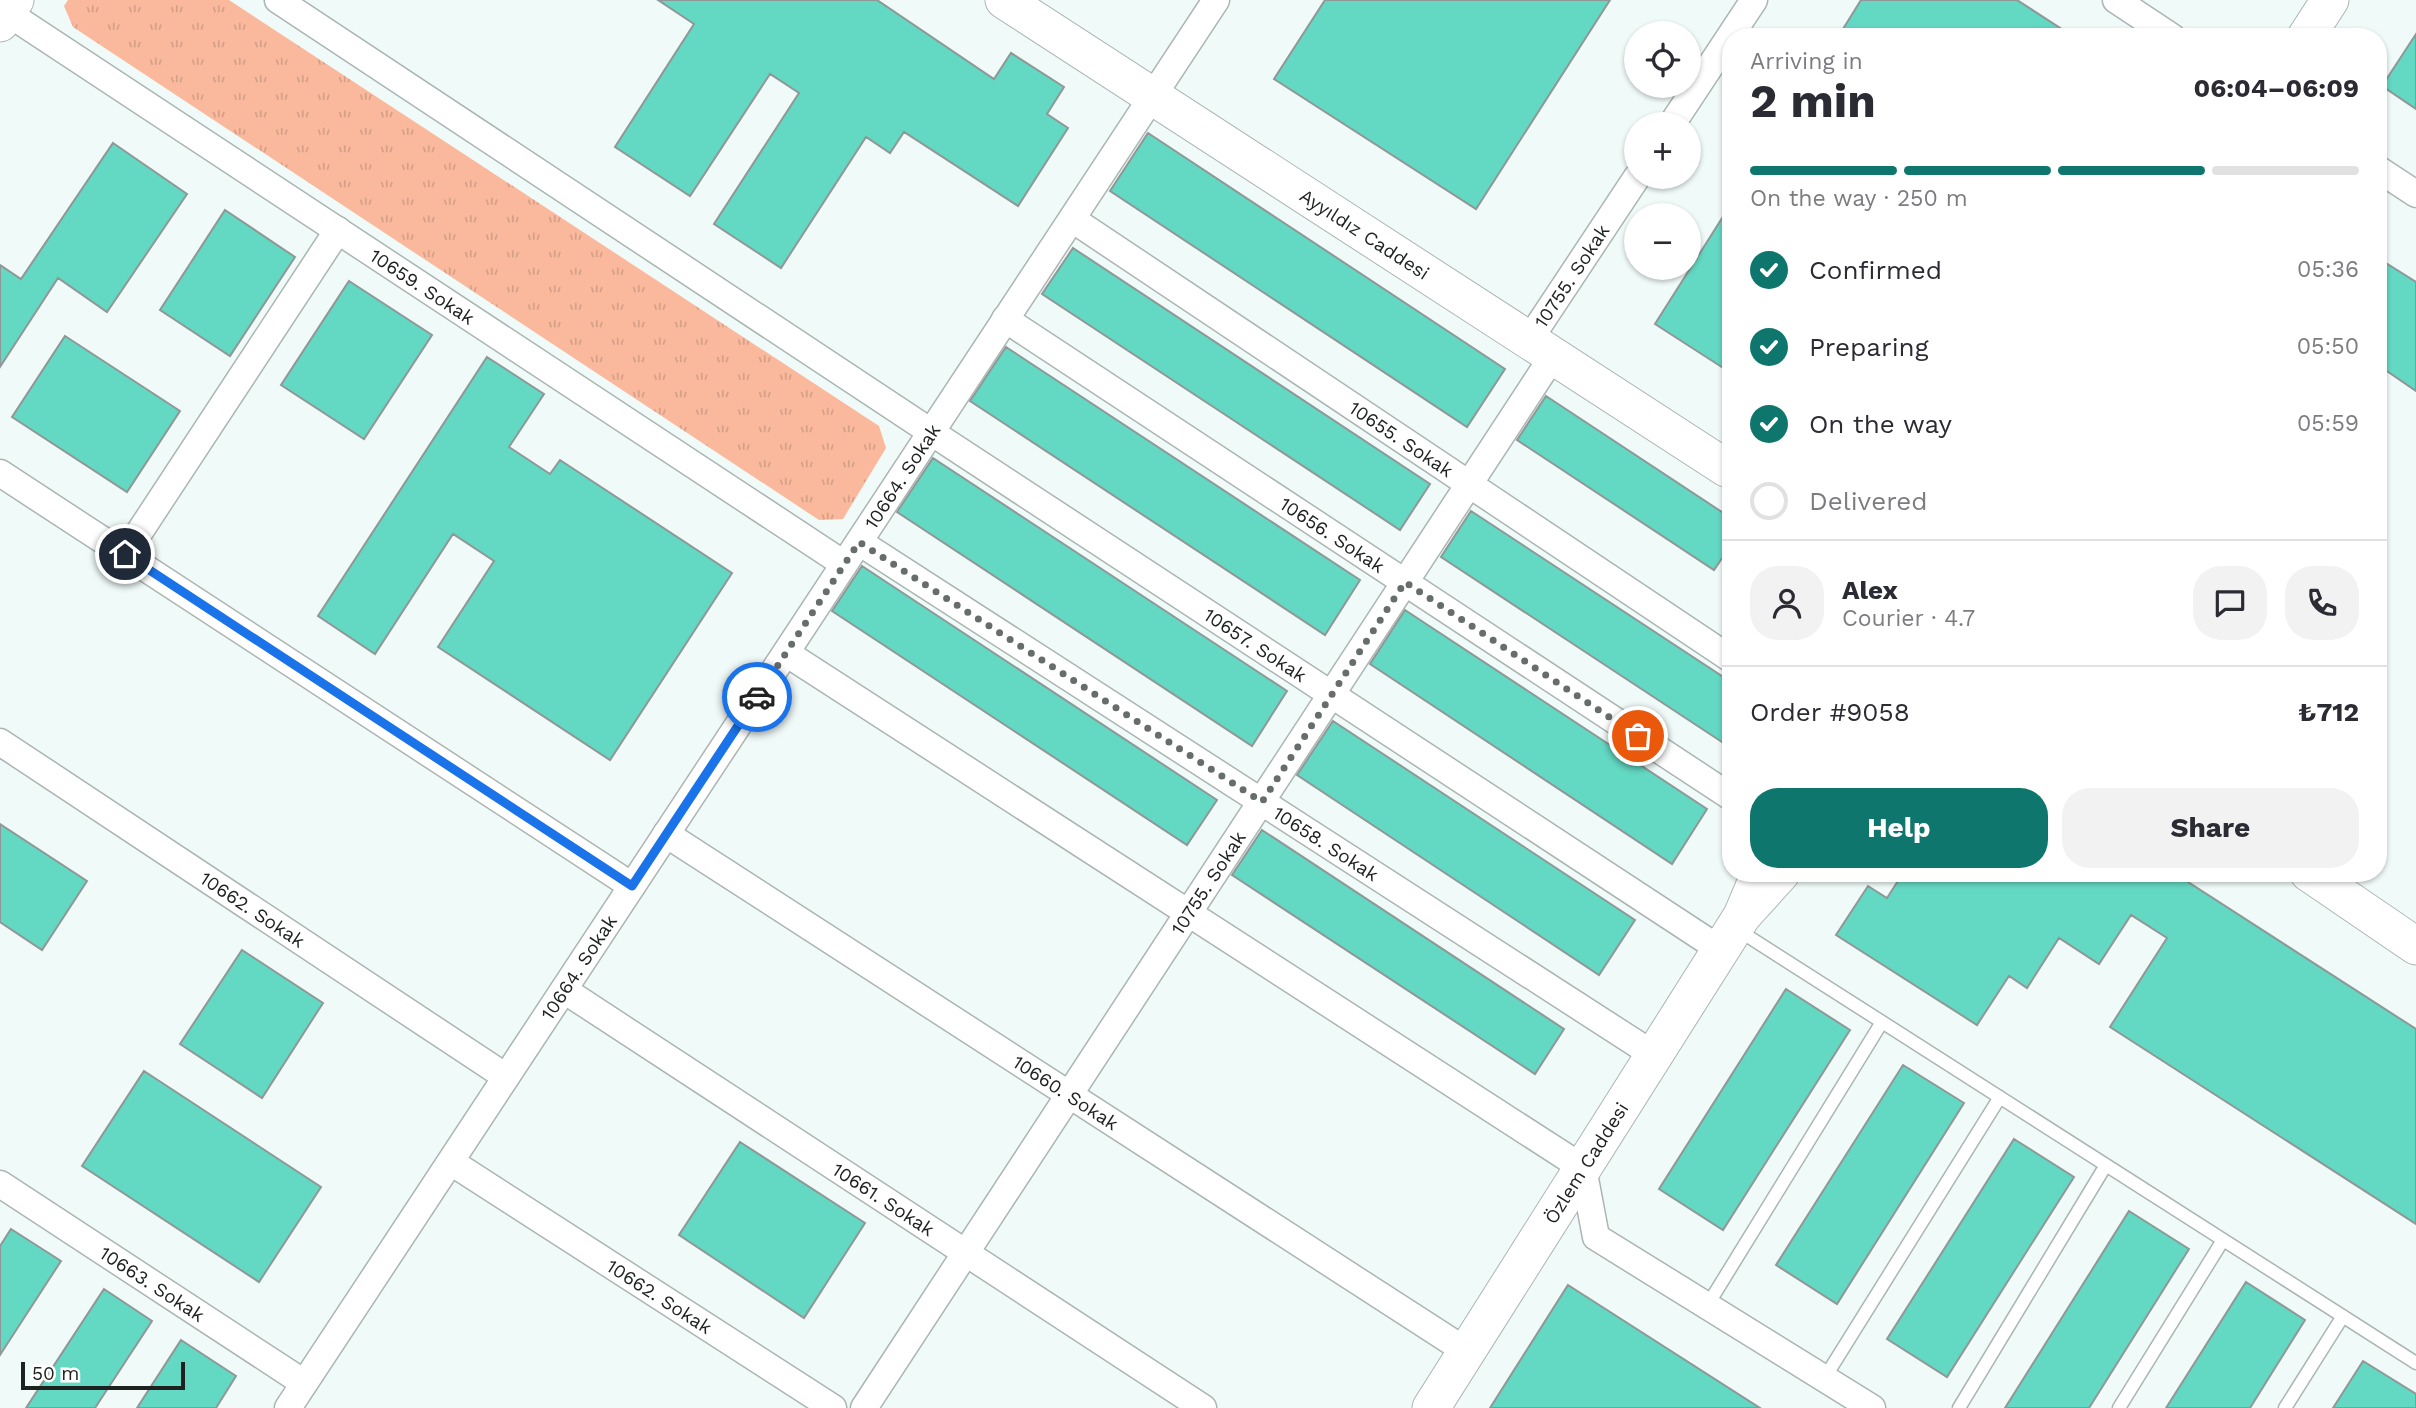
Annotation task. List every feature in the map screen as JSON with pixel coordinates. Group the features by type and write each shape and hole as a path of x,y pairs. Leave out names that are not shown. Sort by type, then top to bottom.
{"street":[{"path":"278,0 931,432"},
{"name":"Ayyıldız Caddesi","path":"1004,0 1722,466"},
{"name":"10664. Sokak","path":"288,1408 1216,0"},
{"path":"1735,28 1754,0"},
{"path":"2116,0 2158,28"},
{"path":"2312,28 2330,0"},
{"name":"10659. Sokak","path":"5,11 844,564"},
{"path":"1680,112 1722,48"},
{"path":"2387,175 2416,194"},
{"name":"10755. Sokak","path":"864,1408 1469,484 1630,189"},
{"name":"10655. Sokak","path":"1072,219 1722,653"},
{"path":"125,554 338,230"},
{"name":"10656. Sokak","path":"1005,320 1722,791"},
{"name":"10657. Sokak","path":"931,432 1331,694 1733,931"},
{"path":"0,473 632,886"},
{"name":"10658. Sokak","path":"859,542 1654,1055"},
{"path":"786,653 1583,1168 1595,1237 1872,1408"},
{"name":"10662. Sokak","path":"0,742 506,1077"},
{"name":"10660. Sokak","path":"666,834 1466,1351"},
{"name":"Özlem Caddesi","path":"1733,931 1756,882"},
{"name":"Özlem Caddesi","path":"1431,1408 1733,931 1774,882"},
{"path":"2322,882 2416,946"},
{"name":"10661. Sokak","path":"564,990 1203,1408"},
{"name":"10662. Sokak","path":"451,1161 833,1408"},
{"name":"10663. Sokak","path":"0,1184 304,1383"}],"lane":[{"path":"1733,931 1882,1022 2416,1363"},
{"path":"1707,1306 1882,1022"},
{"path":"1824,1379 2000,1097"},
{"path":"1959,1408 2106,1165"},
{"path":"2119,1408 2223,1240"},
{"path":"2285,1408 2343,1316"}],"green space":[{"path":"68,0 229,0 879,426 886,448 843,519 819,520 73,27 64,6"}],"building":[{"path":"658,0 877,0 994,79 1011,53 1064,87 1047,114 1068,128 1018,206 904,132 890,153 866,137 781,268 714,224 799,93 770,74 690,196 615,147 694,24"},
{"path":"1325,0 1610,0 1476,209 1274,79"},
{"path":"1861,0 2017,0 2060,28 1844,28"},
{"path":"2416,34 2416,109 2387,89 2387,78"},
{"path":"1148,133 1505,369 1467,427 1110,191"},
{"path":"113,143 187,194 107,312 58,278 0,367 0,265 21,279"},
{"path":"225,210 295,257 230,356 160,310"},
{"path":"1722,218 1722,367 1655,324 1683,280 1701,280 1701,251"},
{"path":"1073,248 1430,484 1400,530 1042,294"},
{"path":"2387,264 2416,282 2416,391 2387,371"},
{"path":"349,281 432,335 364,439 281,385"},
{"path":"65,336 180,411 127,492 12,417"},
{"path":"1006,347 1360,580 1325,635 970,401"},
{"path":"487,357 544,394 509,447 550,474 560,460 732,573 610,760 438,647 494,561 453,534 375,654 318,616"},
{"path":"1546,396 1722,512 1722,558 1714,570 1517,440"},
{"path":"933,458 1287,691 1252,746 897,512"},
{"path":"1471,511 1722,676 1722,742 1441,557"},
{"path":"862,566 1217,800 1187,845 832,611"},
{"path":"1405,610 1707,809 1672,864 1370,664"},
{"path":"1333,721 1635,920 1599,975 1297,775"},
{"path":"0,824 87,881 42,950 0,922"},
{"path":"1262,830 1564,1029 1535,1074 1232,875"},
{"path":"1897,882 2188,882 2416,1029 2416,1224 2110,1027 2167,938 2131,915 2099,964 2059,938 2027,988 2009,976 1977,1025 1836,935 1868,886 1887,898"},
{"path":"242,950 323,1003 262,1098 180,1044"},
{"path":"1786,989 1850,1030 1723,1230 1659,1189"},
{"path":"1903,1065 1964,1103 1837,1304 1776,1265"},
{"path":"144,1071 321,1187 259,1282 82,1166"},
{"path":"2014,1139 2074,1177 1947,1377 1887,1339"},
{"path":"740,1142 865,1223 804,1318 679,1235"},
{"path":"2129,1211 2189,1249 2089,1408 2005,1408"},
{"path":"11,1229 61,1261 0,1355 0,1246"},
{"path":"2246,1282 2305,1320 2250,1408 2166,1408"},
{"path":"1568,1285 1760,1408 1490,1408"},
{"path":"104,1289 152,1321 95,1408 26,1408"},
{"path":"181,1340 236,1376 216,1408 137,1408"},
{"path":"2363,1361 2416,1394 2416,1408 2333,1408"}],"way so far":[{"path":"757,697 859,542 1262,802 1405,582 1638,736"}],"route":[{"path":"125,554 632,886 757,697"}]}
